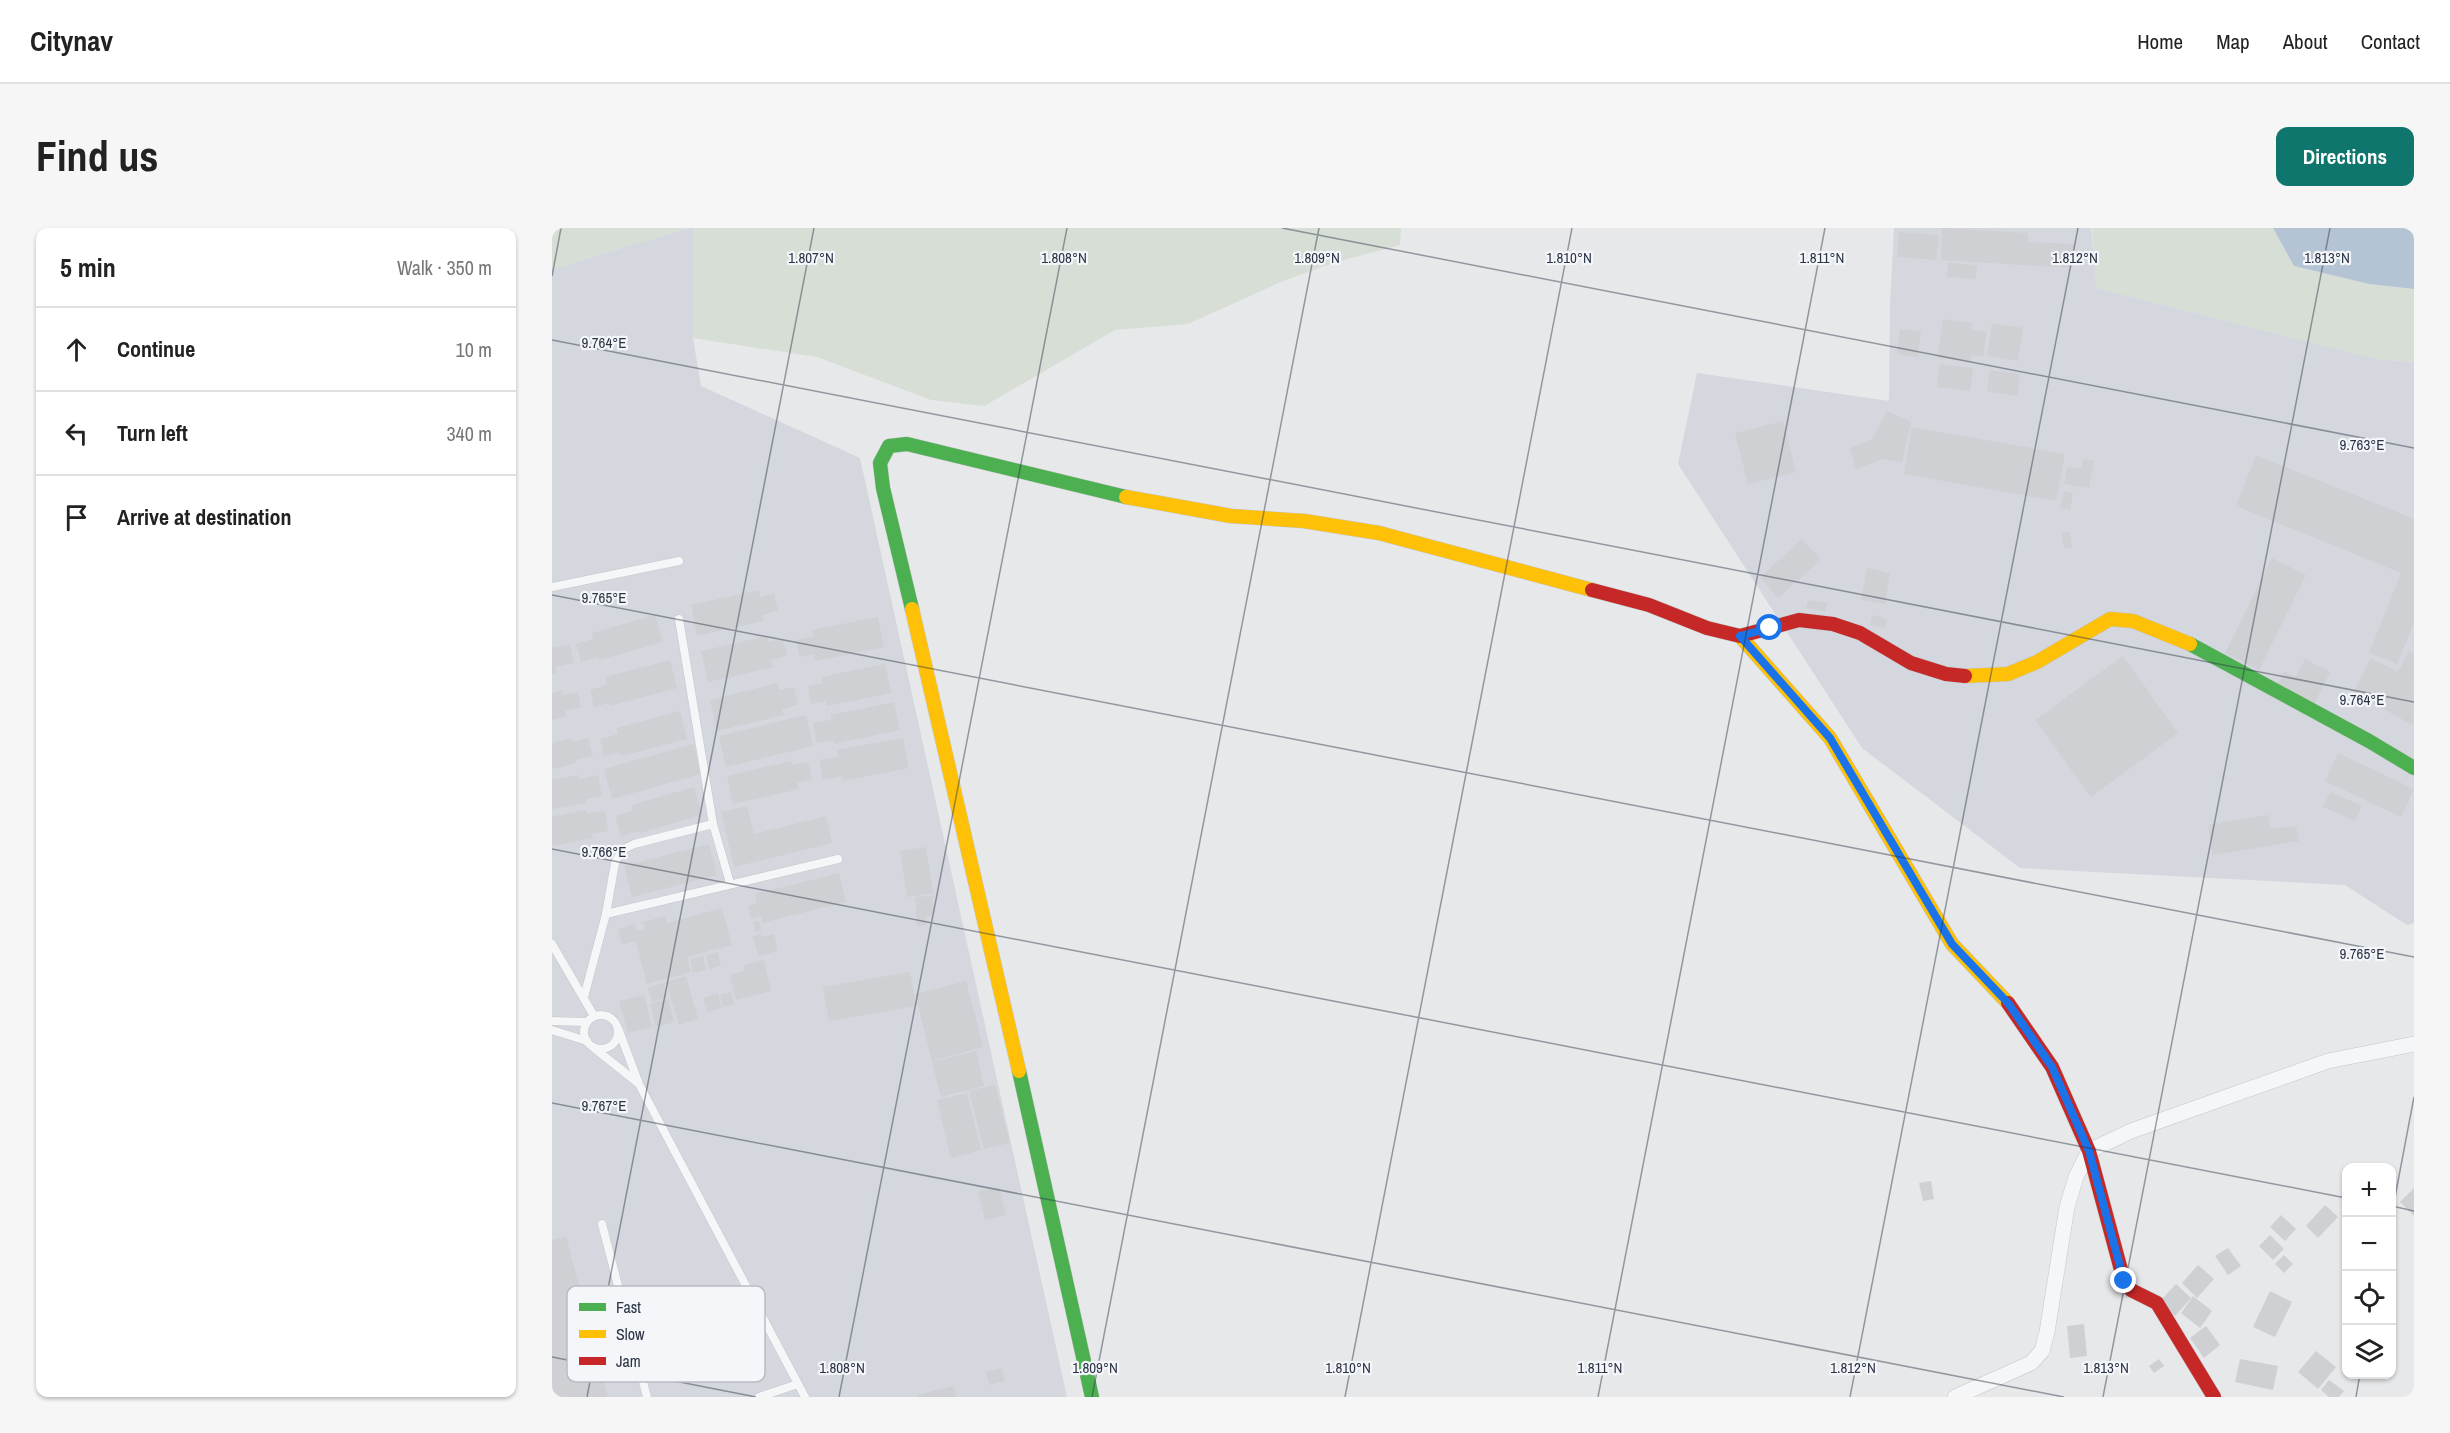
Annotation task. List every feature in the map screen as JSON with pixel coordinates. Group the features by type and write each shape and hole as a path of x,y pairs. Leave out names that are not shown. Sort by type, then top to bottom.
{"street":[{"path":"1092,1397 995,962 883,488 880,463 889,446 907,444 1124,497 1231,516 1304,521 1379,533 1649,605 1707,628 1740,636 1799,620 1833,624 1860,633 1911,663 1946,674 1972,677 2008,674 2037,662 2110,619 2133,621 2178,637 2414,768"},
{"path":"1740,636 1830,738 1952,944 2008,1003 2052,1067 2089,1151 2124,1281 2131,1290 2157,1303 2214,1397"},
{"path":"1955,1397 2031,1363 2042,1351 2067,1207 2076,1177 2089,1151 2152,1123 2328,1061 2414,1044"}],"lane":[{"path":"552,587 679,561"},
{"path":"679,619 713,824 730,884"},
{"path":"584,998 606,914 615,863 622,850 634,844 713,824"},
{"path":"606,914 838,859"},
{"path":"552,944 594,1016"},
{"path":"639,1084 589,1043 584,1032 587,1022 594,1016 609,1017 618,1028 639,1084 746,1286"},
{"path":"552,1020 587,1022"},
{"path":"552,1030 600,1049 610,1046 616,1038 618,1028"},
{"path":"602,1224 618,1286"},
{"path":"765,1322 805,1397"},
{"path":"643,1382 647,1397"},
{"path":"759,1397 798,1384"}],"shaded area":[{"path":"552,228 689,228 552,269"},
{"path":"693,228 693,338 701,386 860,458 1067,1397 552,1397 552,269"},
{"path":"693,228 1401,228 1400,245 1333,263 1283,281 1188,324 1115,330 984,406 931,400 817,357 693,338"},
{"path":"1894,228 2091,228 2097,288 2377,359 2414,362 2414,923 2407,925 2345,885 2020,868 1862,748 1678,464 1697,373 1889,401"},
{"path":"2092,228 2273,228 2294,266 2369,284 2414,289 2414,362 2377,359 2096,288"}],"water":[{"path":"2273,228 2414,228 2414,289 2369,284 2294,266"}],"building":[{"path":"1942,228 2028,233 2028,242 2074,244 2072,268 1941,260"},
{"path":"1899,232 1939,235 1936,260 1897,257"},
{"path":"1948,263 1977,265 1976,279 1947,277"},
{"path":"1943,319 1972,323 1971,330 1987,332 1983,356 1971,355 1971,362 1937,358"},
{"path":"1992,323 2023,328 2018,361 1987,356"},
{"path":"1900,329 1921,331 1918,357 1897,354"},
{"path":"1940,364 1973,368 1970,391 1937,387"},
{"path":"1990,370 2020,374 2017,396 1987,391"},
{"path":"1887,411 1911,422 1902,462 1882,459 1856,470 1850,448 1872,439"},
{"path":"1783,421 1796,472 1748,484 1735,433"},
{"path":"1912,427 2065,454 2056,501 1904,474"},
{"path":"2256,455 2414,519 2414,623 2397,664 2369,653 2401,573 2236,506"},
{"path":"2083,459 2094,461 2089,488 2064,484 2067,467 2081,469"},
{"path":"2064,491 2073,493 2070,510 2060,508"},
{"path":"2070,532 2072,547 2064,548 2062,533"},
{"path":"1802,539 1821,560 1778,598 1760,577"},
{"path":"2272,558 2306,575 2259,670 2225,653"},
{"path":"1867,568 1890,573 1885,604 1861,600"},
{"path":"759,590 760,597 774,594 778,611 762,615 763,621 697,636 691,605"},
{"path":"1808,600 1827,603 1825,612 1806,608"},
{"path":"655,615 663,642 599,660 597,657 581,662 576,644 593,639 592,633"},
{"path":"1872,615 1887,619 1885,628 1870,625"},
{"path":"878,617 884,647 815,661 813,654 800,657 796,640 814,636 812,630"},
{"path":"767,636 768,642 783,639 787,656 771,660 773,667 708,682 701,651"},
{"path":"570,645 574,663 555,667 556,673 552,674 552,648"},
{"path":"2409,651 2414,654 2413,725 2353,693 2371,658 2398,672"},
{"path":"2123,656 2178,733 2091,797 2035,720"},
{"path":"2305,659 2330,672 2314,704 2277,685 2284,671 2296,677"},
{"path":"670,660 677,688 610,706 609,703 594,707 590,690 607,685 605,677"},
{"path":"885,664 891,693 827,706 826,701 811,704 808,686 823,683 821,677"},
{"path":"778,683 779,690 794,687 798,705 782,709 784,715 717,731 710,700"},
{"path":"562,690 563,695 578,692 581,707 565,711 566,716 552,720 552,693"},
{"path":"894,702 900,730 834,744 833,740 817,743 813,723 831,720 831,715"},
{"path":"680,711 687,739 621,756 620,752 604,756 600,739 618,734 617,728"},
{"path":"806,715 813,746 726,767 719,736"},
{"path":"571,738 572,742 588,738 593,756 552,769 552,743"},
{"path":"903,738 909,768 843,781 842,776 823,780 819,760 839,757 837,750"},
{"path":"693,744 701,774 612,799 604,769"},
{"path":"2338,753 2414,789 2401,817 2325,781"},
{"path":"791,761 792,765 808,762 812,779 797,783 799,789 733,804 727,776"},
{"path":"579,775 579,779 598,775 602,796 586,799 587,803 552,809 552,780"},
{"path":"694,787 702,815 640,833 639,831 621,836 615,816 633,811 631,805"},
{"path":"2330,792 2362,806 2355,821 2323,807"},
{"path":"747,806 754,834 826,816 832,843 734,867 721,812"},
{"path":"586,810 587,814 605,811 608,831 592,834 593,838 552,846 552,817"},
{"path":"2268,815 2271,829 2296,826 2299,841 2213,855 2208,825"},
{"path":"709,844 717,875 632,897 624,866"},
{"path":"926,847 933,893 907,897 900,851"},
{"path":"839,873 846,902 762,923 761,916 751,919 748,906 757,903 755,894"},
{"path":"933,896 934,915 926,916 927,925 917,926 915,897"},
{"path":"722,908 732,945 687,957 691,972 647,984 636,941 622,945 618,929 635,924 637,931 645,929 643,922 666,916 667,923"},
{"path":"759,921 761,930 755,932 753,922"},
{"path":"761,934 762,937 774,934 778,951 758,956 753,936"},
{"path":"718,952 721,966 709,969 706,955"},
{"path":"703,956 706,970 693,973 690,959"},
{"path":"764,960 771,991 736,1000 730,975 745,971 744,965"},
{"path":"910,972 916,1006 829,1021 823,987"},
{"path":"686,976 698,1019 679,1025 666,982"},
{"path":"966,981 983,1047 932,1061 915,994"},
{"path":"664,983 667,997 652,1002 648,988"},
{"path":"731,992 734,1004 723,1007 720,995"},
{"path":"718,994 722,1008 707,1012 703,998"},
{"path":"644,995 652,1027 628,1033 619,1001"},
{"path":"668,999 674,1022 656,1027 650,1004"},
{"path":"976,1051 984,1086 941,1097 932,1062"},
{"path":"995,1085 1010,1143 984,1149 969,1091"},
{"path":"967,1093 981,1150 951,1158 937,1100"},
{"path":"1931,1181 1934,1199 1923,1201 1919,1183"},
{"path":"999,1187 1006,1215 985,1220 978,1192"},
{"path":"2414,1188 2414,1216 2400,1202"},
{"path":"2325,1205 2338,1217 2318,1238 2306,1226"},
{"path":"2281,1215 2296,1229 2285,1241 2270,1227"},
{"path":"2270,1235 2284,1249 2273,1260 2259,1246"},
{"path":"566,1236 579,1286 567,1286 567,1382 604,1382 608,1397 552,1397 552,1240"},
{"path":"2228,1248 2241,1266 2228,1275 2215,1256"},
{"path":"2284,1255 2293,1264 2284,1273 2275,1264"},
{"path":"2198,1265 2214,1279 2197,1298 2182,1283"},
{"path":"2176,1284 2191,1298 2175,1316 2159,1302"},
{"path":"2270,1291 2292,1302 2275,1337 2253,1327"},
{"path":"2193,1296 2212,1311 2200,1328 2181,1313"},
{"path":"2084,1324 2087,1356 2070,1358 2067,1326"},
{"path":"2206,1326 2220,1345 2204,1358 2190,1338"},
{"path":"2316,1351 2336,1367 2318,1389 2298,1372"},
{"path":"2159,1359 2164,1366 2154,1373 2149,1366"},
{"path":"2240,1359 2278,1366 2273,1390 2235,1382"},
{"path":"1002,1368 1005,1381 989,1385 986,1372"},
{"path":"2329,1380 2344,1391 2339,1397 2329,1397 2321,1390"},
{"path":"954,1386 956,1397 917,1397 917,1395"}],"traffic: fast":[{"path":"912,609 883,488 880,463 889,446 907,444 1126,497"},
{"path":"2190,644 2369,741 2414,768"},
{"path":"1019,1071 1092,1397"}],"traffic: slow":[{"path":"1126,497 1231,516 1304,521 1379,533 1592,590"},
{"path":"912,609 1019,1071"},
{"path":"1965,676 2008,674 2037,662 2110,619 2133,621 2190,644"},
{"path":"1740,636 1830,738 1952,944 2008,1003"}],"traffic: jam":[{"path":"1592,590 1649,605 1707,628 1740,636 1799,620 1833,624 1860,633 1911,663 1946,674 1965,676"},
{"path":"2008,1003 2052,1067 2089,1151 2124,1281 2131,1290 2157,1303 2214,1397"}],"route":[{"path":"1770,628 1740,636 1830,738 1952,944 2008,1003 2052,1067 2089,1151 2124,1281"}]}
